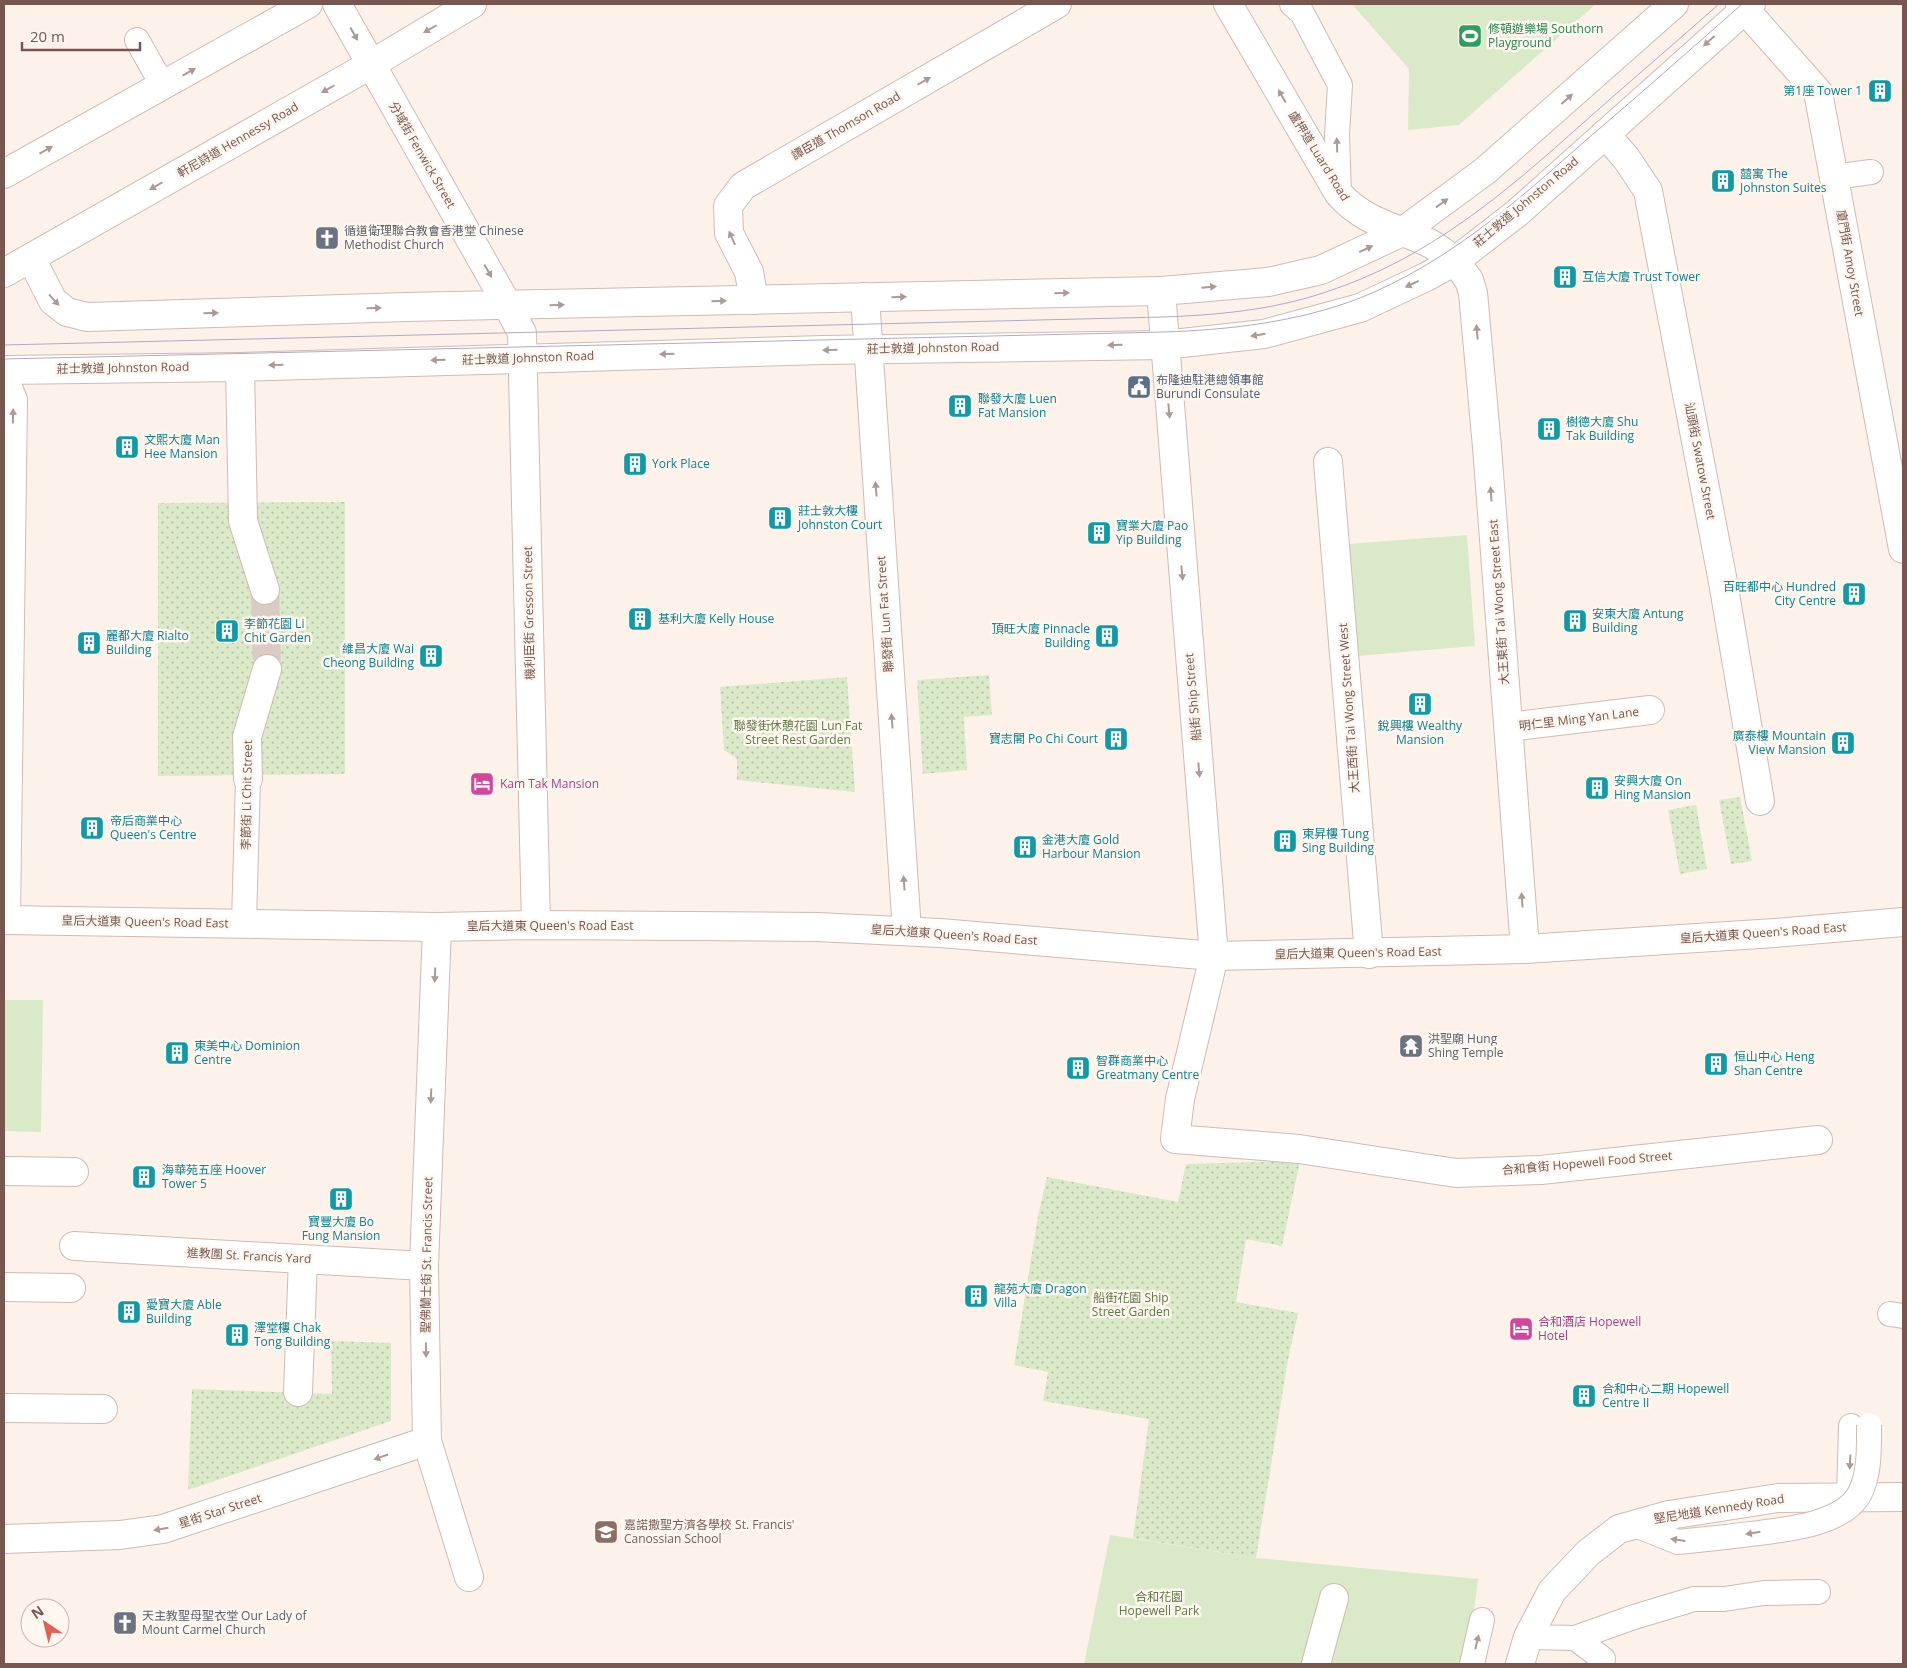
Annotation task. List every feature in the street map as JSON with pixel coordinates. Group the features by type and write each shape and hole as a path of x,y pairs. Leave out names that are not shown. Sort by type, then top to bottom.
{"street":[{"name":"分域街 Fenwick Street","path":"337,4 508,306"},
{"name":"軒尼詩道 Hennessy Road","path":"4,273 370,65 472,4"},
{"name":"譚臣道 Thomson Road","path":"754,300 749,272 729,233 728,206 742,186 1057,4"},
{"name":"盧押道 Luard Road","path":"1228,4 1339,194 1350,206 1365,217 1432,244 1454,261"},
{"path":"31,258 53,301 67,312 87,317 1161,291 1268,282 1321,270 1402,232 1485,171 1674,4"},
{"name":"莊士敦道 Johnston Road","path":"4,370 240,367 867,349 1164,345 1264,334 1338,316 1360,308 1426,277 1454,261 1517,213 1745,5"},
{"name":"廈門街 Amoy Street","path":"1745,5 1818,92 1903,549"},
{"path":"4,174 162,86 293,8"},
{"name":"汕頭街 Swatow Street","path":"1605,134 1626,158 1648,190 1723,582 1760,801"},
{"name":"大王東街 Tai Wong Street East","path":"1454,261 1469,280 1473,293 1509,727 1525,949"},
{"name":"船街 Ship Street","path":"1161,291 1214,956 1180,1099"},
{"name":"聯發街 Lun Fat Street","path":"864,297 907,932"},
{"name":"機利臣街 Gresson Street","path":"508,306 522,333 536,925"},
{"path":"240,367 243,520 265,590"},
{"path":"4,378 13,400 5,920"},
{"name":"大王西街 Tai Wong Street West","path":"1328,462 1370,954"},
{"name":"李節街 Li Chit Street","path":"248,779 247,737 267,669"},
{"name":"明仁里 Ming Yan Lane","path":"1509,727 1650,710"},
{"name":"皇后大道東 Queen's Road East","path":"5,920 437,927 536,925 817,927 907,932 1214,956 1370,954 1525,949 1775,933 1903,922"},
{"name":"聖佛蘭士街 St. Francis Street","path":"437,927 424,1266 428,1441 469,1577"},
{"name":"合和食街 Hopewell Food Street","path":"1180,1099 1176,1139 1328,1153 1456,1172 1541,1170 1818,1140"},
{"path":"4,1172 74,1172"},
{"name":"進教圍 St. Francis Yard","path":"74,1246 424,1266"},
{"path":"298,1392 303,1259"},
{"path":"4,1286 71,1288"},
{"path":"4,1408 103,1409"},
{"name":"星街 Star Street","path":"4,1539 120,1535 163,1529 428,1441"},
{"name":"堅尼地道 Kennedy Road","path":"1520,1664 1528,1637 1552,1591 1574,1566 1619,1529 1669,1514 1778,1498 1903,1497"},
{"path":"1316,1664 1334,1598"}],"lane":[{"path":"1292,4 1302,13 1340,85 1337,136 1339,194"},
{"path":"137,40 162,86"},
{"path":"1834,177 1871,172"},
{"name":"李節街 Li Chit Street","path":"244,923 248,779"},
{"path":"1633,1524 1678,1542 1813,1524 1833,1518 1850,1508 1860,1492 1866,1475 1860,1425 1849,1497 1810,1515 1777,1521"},
{"path":"1528,1637 1575,1638 1625,1620 1694,1599 1724,1598 1764,1593 1818,1592"},
{"path":"1472,1664 1482,1620"},
{"path":"1575,1638 1603,1659"}],"green space":[{"name":"修頓遊樂場 Southorn Playground","path":"1352,4 1596,4 1459,125 1408,130 1409,69"},
{"path":"345,502 345,774 158,776 158,503"},
{"path":"1467,535 1475,646 1357,656 1348,544"},
{"path":"989,675 992,715 964,717 967,770 923,774 917,680"},
{"name":"聯發街休憩花園 Lun Fat Street Rest Garden","path":"847,677 855,792 737,780 737,759 724,750 720,687"},
{"path":"1740,797 1752,861 1731,864 1719,800"},
{"path":"1696,805 1707,869 1680,874 1668,810"},
{"path":"4,1000 43,1000 41,1132 4,1131"},
{"name":"船街花園 Ship Street Garden","path":"1300,1161 1282,1246 1246,1239 1236,1302 1298,1313 1287,1365 1256,1558 1133,1538 1149,1419 1043,1401 1048,1372 1014,1365 1038,1216 1047,1177 1178,1202 1186,1164"},
{"path":"331,1341 391,1343 391,1421 188,1490 192,1389 332,1394"},
{"name":"合和花園 Hopewell Park","path":"1110,1535 1256,1558 1478,1579 1473,1618 1461,1664 1084,1664"}],"tunnel":[{"path":"265,590 267,669"}],"tram line":[{"path":"4,345 1163,317 1225,313 1266,307 1306,298 1363,278 1398,262 1464,221 1524,174 1719,4"},
{"path":"4,359 1163,332 1238,327 1288,319 1360,298 1392,284 1479,230 1533,187 1742,4"}],"place":[{"name":"修頓遊樂場 Southorn Playground","path":"1470,36"},
{"name":"第1座 Tower 1","path":"1880,91"},
{"name":"囍寓 The Johnston Suites","path":"1723,181"},
{"name":"循道衛理聯合教會香港堂 Chinese Methodist Church","path":"327,238"},
{"name":"互信大廈 Trust Tower","path":"1565,277"},
{"name":"布隆迪駐港總領事館 Burundi Consulate","path":"1139,387"},
{"name":"聯發大廈 Luen Fat Mansion","path":"960,406"},
{"name":"樹德大廈 Shu Tak Building","path":"1549,429"},
{"name":"文熙大廈 Man Hee Mansion","path":"127,447"},
{"name":"York Place","path":"635,464"},
{"name":"莊士敦大樓 Johnston Court","path":"780,518"},
{"name":"寶業大廈 Pao Yip Building","path":"1099,533"},
{"name":"百旺都中心 Hundred City Centre","path":"1854,594"},
{"name":"基利大廈 Kelly House","path":"640,619"},
{"name":"安東大廈 Antung Building","path":"1575,621"},
{"name":"李節花園 Li Chit Garden","path":"227,631"},
{"name":"頂旺大廈 Pinnacle Building","path":"1107,636"},
{"name":"麗都大廈 Rialto Building","path":"89,643"},
{"name":"維昌大廈 Wai Cheong Building","path":"431,656"},
{"name":"銳興樓 Wealthy Mansion","path":"1420,704"},
{"name":"寶志閣 Po Chi Court","path":"1116,739"},
{"name":"廣泰樓 Mountain View Mansion","path":"1843,743"},
{"name":"Kam Tak Mansion","path":"482,784"},
{"name":"安興大廈 On Hing Mansion","path":"1597,788"},
{"name":"帝后商業中心 Queen's Centre","path":"92,828"},
{"name":"東昇樓 Tung Sing Building","path":"1285,841"},
{"name":"金港大廈 Gold Harbour Mansion","path":"1025,847"},
{"name":"洪聖廟 Hung Shing Temple","path":"1411,1046"},
{"name":"東美中心 Dominion Centre","path":"177,1053"},
{"name":"恒山中心 Heng Shan Centre","path":"1716,1064"},
{"name":"智群商業中心 Greatmany Centre","path":"1078,1068"},
{"name":"海華苑五座 Hoover Tower 5","path":"144,1177"},
{"name":"寶豐大廈 Bo Fung Mansion","path":"341,1199"},
{"name":"龍苑大廈 Dragon Villa","path":"976,1296"},
{"name":"愛寶大廈 Able Building","path":"129,1312"},
{"name":"合和酒店 Hopewell Hotel","path":"1521,1329"},
{"name":"澤堂樓 Chak Tong Building","path":"237,1335"},
{"name":"合和中心二期 Hopewell Centre II","path":"1584,1396"},
{"name":"嘉諾撒聖方濟各學校 St. Francis' Canossian School","path":"606,1532"},
{"name":"天主教聖母聖衣堂 Our Lady of Mount Carmel Church","path":"125,1623"}]}
